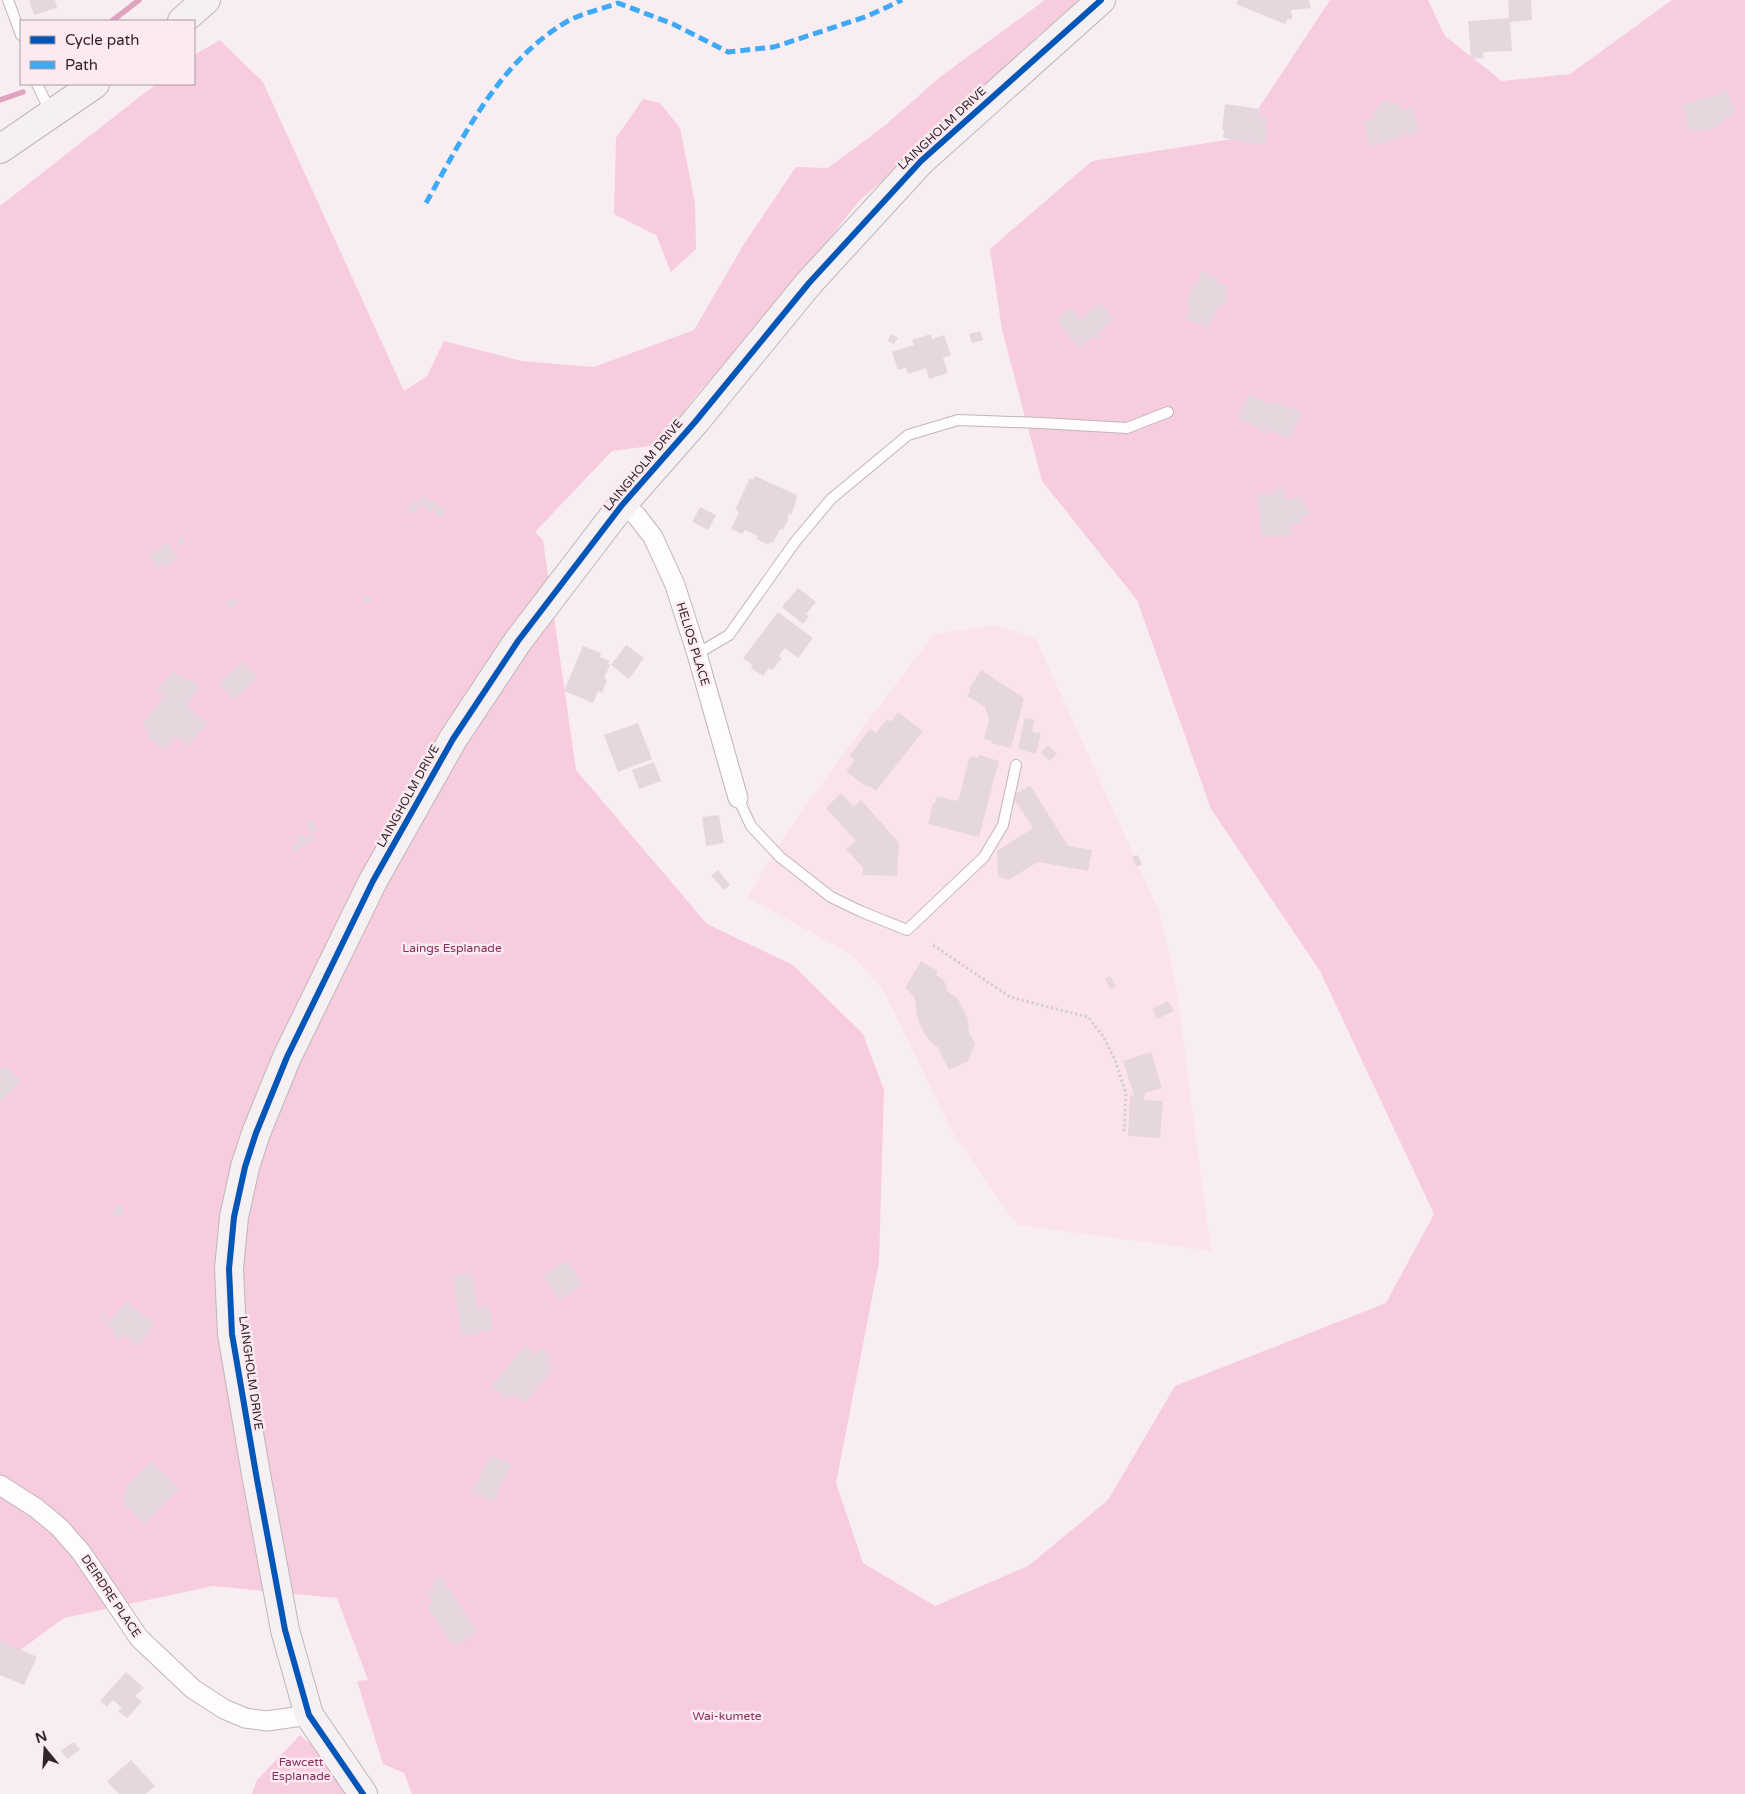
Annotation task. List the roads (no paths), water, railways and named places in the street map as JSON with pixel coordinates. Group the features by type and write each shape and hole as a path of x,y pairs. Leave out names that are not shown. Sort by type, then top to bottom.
{"street":[{"path":"183,20 206,0"},
{"name":"LAINGHOLM DRIVE","path":"363,1794 309,1715 285,1630 232,1334 229,1269 234,1217 245,1167 256,1133 287,1057 372,881 453,739 518,642 622,505 695,422 809,283 921,161 1102,0"},
{"path":"0,149 94,85"},
{"name":"HELIOS PLACE","path":"622,505 636,515 653,537 675,585 697,654 738,798"},
{"name":"DEIRDRE PLACE","path":"0,1485 36,1508 59,1527 81,1552 139,1638 193,1689 224,1710 245,1718 267,1721 309,1715"}],"lane":[{"path":"8,0 20,32"},
{"path":"37,85 51,114"},
{"path":"697,654 729,635 795,542 831,499 908,435 958,420 1127,428 1168,412"},
{"path":"738,798 752,826 780,857 831,897 907,930 984,857 1003,825 1016,765"}],"waterway":[{"path":"113,20 139,0"},
{"path":"0,100 23,92"}],"park label":[{"name":"Laings Esplanade","path":"452,948"},
{"name":"Wai-kumete","path":"727,1716"},
{"name":"Fawcett Esplanade","path":"301,1769"}]}
